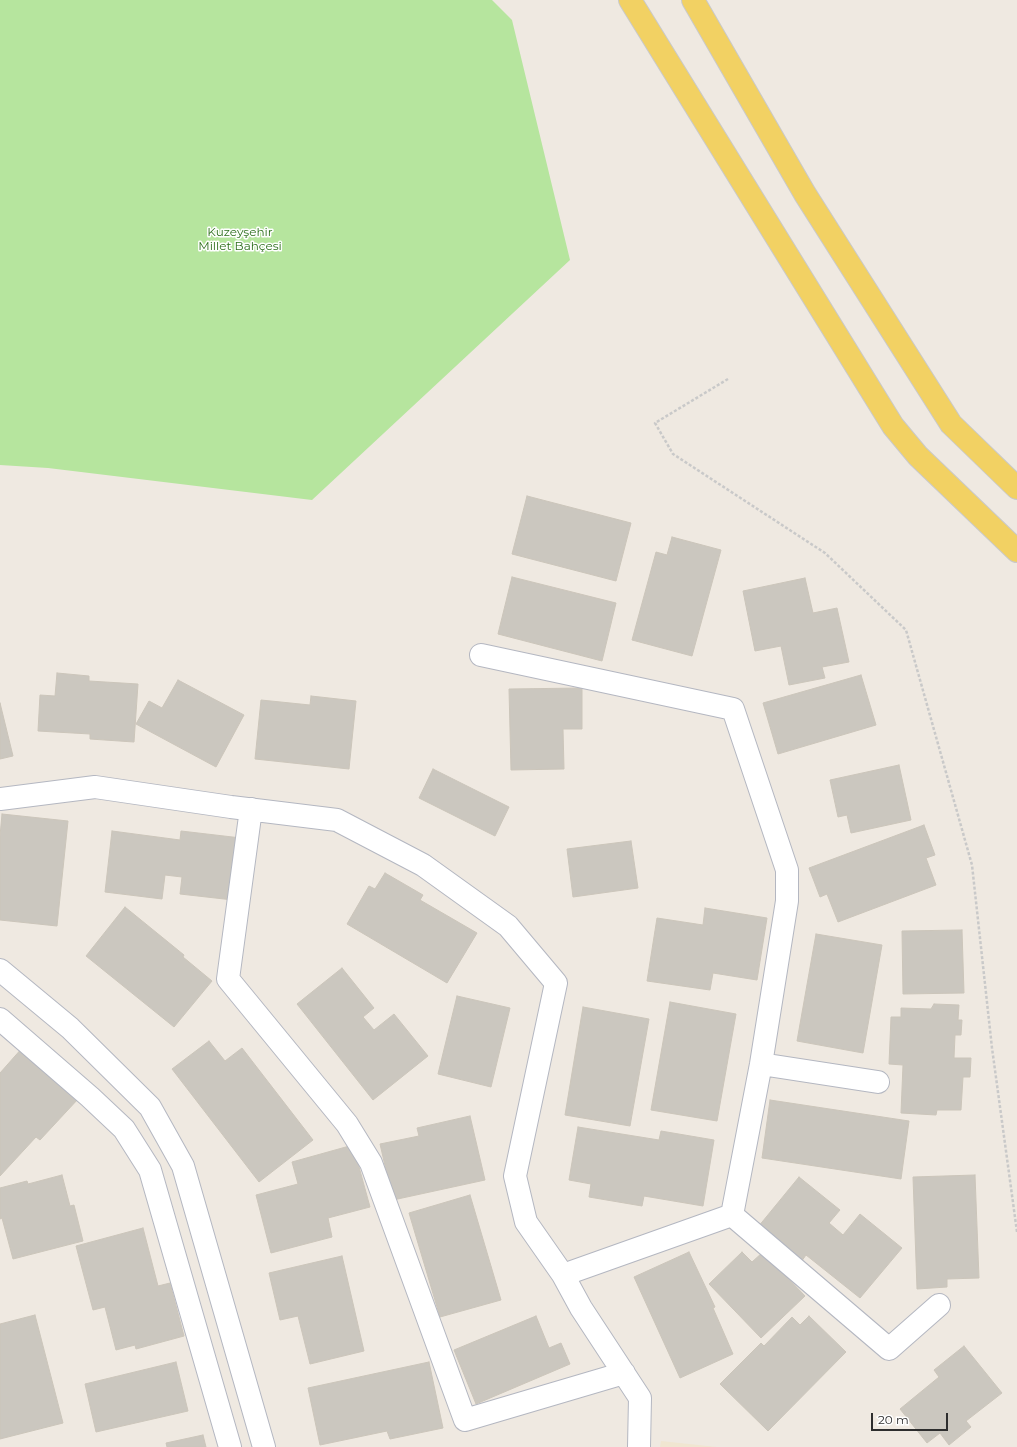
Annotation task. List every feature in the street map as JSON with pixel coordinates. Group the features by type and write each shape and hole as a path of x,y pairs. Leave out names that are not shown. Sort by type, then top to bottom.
{"main road":[{"path":"630,0 893,426 918,456 1017,551"},
{"path":"693,0 805,194 951,424 1017,488"}],"street":[{"path":"481,655 733,709 787,870 787,901 760,1064 732,1214"},
{"path":"0,799 95,787 337,820 423,865 508,926 556,983 515,1176 526,1222 563,1275 581,1308 640,1398 639,1447"},
{"path":"252,809 228,979 347,1124 371,1163 465,1420 624,1373"},
{"path":"0,970 70,1028 150,1107 158,1120 183,1166 264,1447"},
{"path":"0,1019 90,1097 124,1129 150,1170 230,1447"},
{"path":"760,1064 878,1082"},
{"path":"563,1275 732,1214"},
{"path":"732,1214 889,1349 939,1305"}],"path":[{"path":"728,379 655,423 673,454 825,553 906,630 972,865 992,1048 1017,1232"}],"shaded area":[{"path":"661,1441 717,1447 660,1447"}],"green space":[{"name":"Kuzeyşehir Millet Bahçesi","path":"0,0 492,0 512,20 570,260 312,500 48,468 0,465"}],"building":[{"path":"527,496 631,523 616,581 512,554"},
{"path":"672,537 721,550 692,656 632,640 656,552 667,555"},
{"path":"512,577 616,603 602,661 498,634"},
{"path":"805,578 813,613 837,608 849,662 822,667 825,678 789,685 781,646 755,651 743,591"},
{"path":"57,673 89,676 89,681 138,684 134,742 90,739 90,734 38,731 40,695 55,696"},
{"path":"861,675 876,725 778,754 763,703"},
{"path":"178,680 244,715 216,767 136,724 149,701 162,708"},
{"path":"582,688 582,729 563,729 564,769 511,770 509,689"},
{"path":"311,696 356,701 349,769 255,759 261,700 310,705"},
{"path":"0,703 13,756 0,759"},
{"path":"899,765 911,820 851,833 847,815 838,817 830,780"},
{"path":"433,769 509,807 495,836 419,798"},
{"path":"2,814 68,821 57,926 0,920 0,836"},
{"path":"924,825 935,855 926,858 936,885 838,922 827,894 820,897 809,868"},
{"path":"112,831 180,840 181,831 241,838 233,900 180,894 182,877 165,875 162,899 105,892"},
{"path":"631,841 638,888 573,897 567,849"},
{"path":"385,873 423,895 420,900 477,933 447,983 347,924 369,886 375,889"},
{"path":"125,907 184,955 183,957 212,981 174,1027 86,956"},
{"path":"705,908 767,918 757,980 713,973 710,990 647,981 657,918 703,925"},
{"path":"962,930 964,993 903,994 902,931"},
{"path":"816,934 882,945 863,1053 797,1041"},
{"path":"342,968 374,1008 363,1017 374,1030 394,1014 428,1056 373,1100 297,1004"},
{"path":"457,996 510,1008 491,1087 438,1074"},
{"path":"670,1002 736,1014 717,1121 651,1110"},
{"path":"934,1004 959,1005 958,1020 962,1020 961,1035 955,1035 954,1058 971,1058 970,1077 963,1077 961,1110 937,1110 936,1115 901,1113 903,1065 889,1064 891,1017 901,1017 901,1008 931,1009"},
{"path":"583,1007 649,1019 630,1126 565,1115"},
{"path":"209,1041 225,1061 242,1048 313,1140 259,1182 172,1069"},
{"path":"23,1047 79,1098 40,1140 36,1137 0,1176 0,1073"},
{"path":"770,1100 909,1121 901,1179 762,1158"},
{"path":"470,1116 485,1180 393,1200 380,1144 419,1136 417,1128"},
{"path":"578,1127 659,1140 661,1131 714,1140 703,1206 644,1196 642,1206 589,1197 591,1184 569,1180"},
{"path":"353,1145 370,1207 328,1218 332,1237 271,1253 256,1195 298,1184 292,1162"},
{"path":"62,1175 70,1206 74,1205 83,1241 13,1259 2,1218 0,1219 0,1188 27,1181 28,1184"},
{"path":"975,1175 979,1278 947,1279 947,1287 917,1289 913,1177"},
{"path":"799,1177 840,1210 829,1223 843,1235 860,1214 902,1248 860,1298 806,1255 801,1262 758,1227"},
{"path":"470,1195 501,1300 440,1317 409,1213"},
{"path":"143,1228 158,1286 170,1283 184,1336 136,1349 135,1345 116,1350 105,1307 93,1310 76,1246"},
{"path":"689,1252 715,1307 713,1308 733,1354 680,1378 634,1277"},
{"path":"742,1252 752,1262 763,1252 805,1296 761,1338 709,1284"},
{"path":"342,1256 364,1351 310,1364 298,1316 280,1320 269,1273"},
{"path":"35,1315 63,1423 0,1439 0,1324"},
{"path":"536,1316 549,1348 561,1343 570,1364 476,1404 454,1350"},
{"path":"809,1316 846,1352 768,1431 720,1384 761,1343 764,1346 792,1317 800,1325"},
{"path":"964,1346 1002,1393 966,1421 971,1427 949,1445 940,1433 927,1443 900,1409 939,1377 934,1370"},
{"path":"176,1362 188,1411 96,1432 85,1384"},
{"path":"429,1362 443,1428 390,1439 387,1431 320,1445 308,1388"},
{"path":"203,1435 206,1447 167,1447 166,1443"}]}
